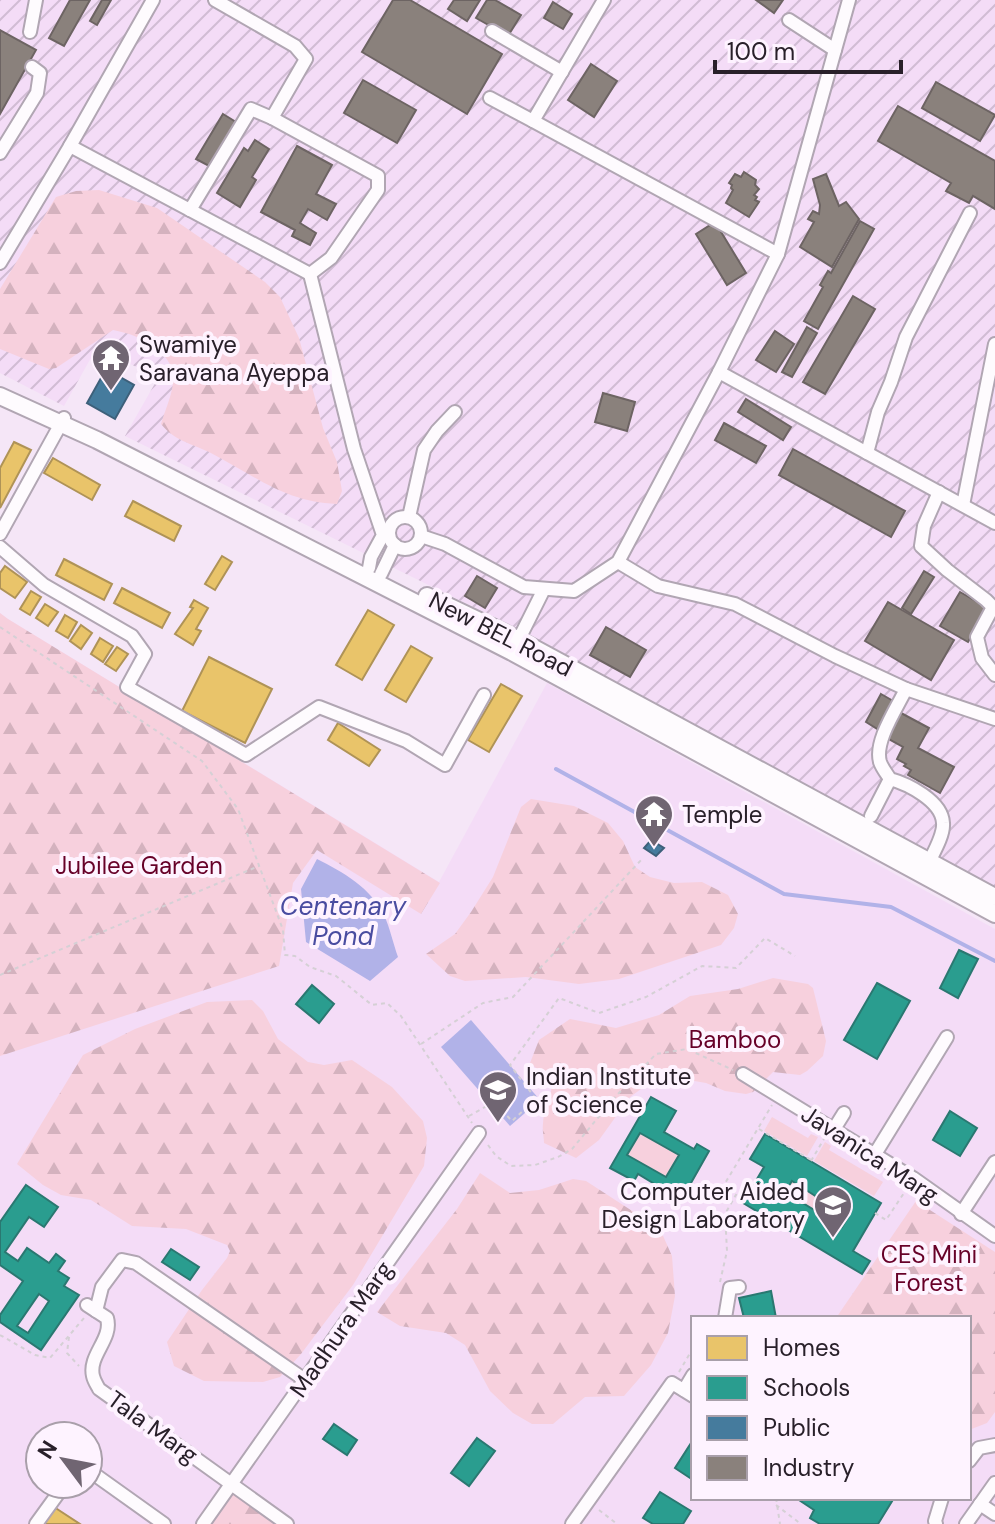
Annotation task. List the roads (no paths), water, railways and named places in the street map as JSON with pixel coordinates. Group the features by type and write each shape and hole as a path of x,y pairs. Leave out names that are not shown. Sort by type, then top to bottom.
{"main road":[{"name":"New BEL Road","path":"0,386 97,440 516,646"},
{"name":"New BEL Road","path":"0,396 103,434 375,571 930,860 995,897"},
{"path":"516,646 995,914"}],"street":[{"path":"30,32 36,0"},
{"path":"0,263 5,242 70,146 153,0"},
{"path":"215,0 295,46 306,59 272,118"},
{"path":"533,121 604,0"},
{"path":"421,536 445,544 524,587 574,591 618,562 778,254 849,0"},
{"path":"789,20 835,50"},
{"path":"492,31 562,72"},
{"path":"0,153 37,93 40,73 32,67"},
{"path":"490,98 778,254"},
{"path":"190,210 251,109 272,118 378,176 378,190 331,258 310,274"},
{"path":"70,146 310,274 354,449 383,535 371,557 375,571"},
{"path":"867,453 878,412 906,337 970,213"},
{"path":"963,505 995,344"},
{"path":"719,372 995,523"},
{"path":"409,517 424,450 455,412"},
{"path":"0,534 62,421"},
{"path":"939,492 924,526 921,546 993,607 977,637 982,658 995,675"},
{"path":"409,517 420,526 421,536 411,548 405,549 395,545 390,536 391,526 398,518 409,517"},
{"path":"375,571 395,545"},
{"path":"0,547 44,585 132,636 145,654 127,687 246,755 319,707 406,741 445,765 484,695"},
{"path":"618,562 658,586 735,604 906,689 995,719"},
{"path":"516,646 544,589"},
{"path":"906,689 887,726 879,751 880,764 890,779 907,784 940,811 944,826 930,860"},
{"path":"871,816 890,779"},
{"path":"875,1154 947,1037"},
{"name":"Javanica Marg","path":"743,1074 913,1178 995,1236"},
{"path":"832,1128 844,1113"},
{"name":"Madhura Marg","path":"203,1524 479,1133"},
{"path":"961,1214 995,1162"},
{"name":"Tala Marg","path":"287,1524 99,1389 93,1376 93,1365 109,1327 107,1318 91,1308 122,1260 136,1263 305,1380"},
{"path":"725,1316 730,1288 739,1287"},
{"path":"572,1524 672,1383 688,1393"},
{"path":"971,1458 979,1448 995,1445"},
{"path":"104,1481 164,1524"},
{"path":"966,1524 995,1483"},
{"path":"36,1524 53,1500"},
{"path":"936,1524 941,1500"},
{"path":"980,1504 995,1514"}],"water":[{"name":"Centenary Pond","path":"317,859 364,889 384,915 398,957 370,981 306,942 301,889"},
{"path":"471,1020 540,1100 510,1126 441,1047"}],"waterway":[{"path":"556,769 784,894 891,907 995,961"}],"place":[{"name":"Swamiye Saravana Ayeppa","path":"111,392"},
{"name":"Temple","path":"654,848"},
{"name":"Indian Institute of Science","path":"498,1124"},
{"name":"Computer Aided Design Laboratory","path":"833,1239"}],"park label":[{"name":"Jubilee Garden","path":"139,865"},
{"name":"Bamboo","path":"735,1039"},
{"name":"CES Mini Forest","path":"929,1268"}]}
